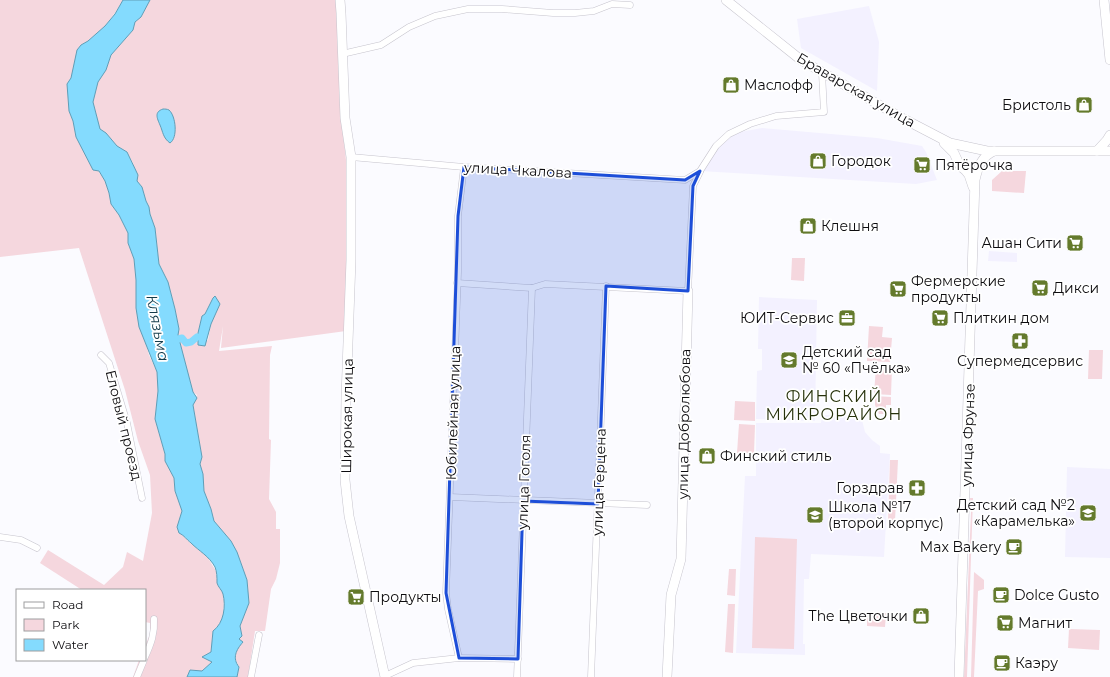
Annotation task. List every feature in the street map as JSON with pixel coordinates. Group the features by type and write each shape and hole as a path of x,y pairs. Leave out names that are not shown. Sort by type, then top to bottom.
{"street":[{"name":"Широкая улица","path":"340,0 345,118 350,154 351,260 346,398 346,480 349,516 385,677"},
{"name":"Браварская улица","path":"726,0 801,60 931,134"},
{"path":"1104,0 1110,60"},
{"path":"342,54 381,45 409,27 435,16 468,9 502,9 553,13 575,13 594,11 612,4 630,5"},
{"name":"улица Добролюбова","path":"667,677 671,595 681,559 688,291 693,186 700,171 716,146 729,134 750,124 776,116 824,112 822,73"},
{"path":"931,134 950,143 987,151 1110,151"},
{"path":"931,134 951,149 960,166 965,170 971,180 975,194"},
{"path":"1097,151 1110,135"},
{"path":"958,160 961,151 970,148"},
{"path":"970,148 980,155 980,163"},
{"path":"965,170 975,169 987,154 994,151"},
{"name":"улица Чкалова","path":"350,154 464,167 685,180 700,171"},
{"name":"улица Фрунзе","path":"959,677 975,180 980,163"},
{"name":"Юбилейная улица","path":"459,658 446,593 458,216 464,167"},
{"path":"457,283 532,288 545,284 688,291"},
{"name":"улица Герцена","path":"591,677 606,286"},
{"name":"улица Гоголя","path":"517,677 532,288"},
{"name":"Еловый проезд","path":"101,355 109,363 127,423 142,498"},
{"path":"450,497 647,506"},
{"path":"0,537 21,540 36,548"},
{"path":"146,655 151,644 154,630 154,619"},
{"path":"251,677 259,635"},
{"path":"385,677 412,663 459,658 518,659"},
{"path":"137,677 143,661"}],"highlighted area":[{"path":"464,167 685,180 700,171 693,186 688,291 606,286 598,504 523,501 518,659 459,658 446,593 458,216"}],"shaded area":[{"path":"869,6 879,42 877,91 801,48 797,19"},
{"name":"Городок","path":"762,128 877,138 922,146 926,152 937,180 916,184 700,171 729,134"},
{"path":"989,251 1017,253 1017,262 988,261"},
{"name":"Детский сад № 60 «Пчёлка»","path":"759,297 817,300 815,421 756,419 757,371 762,370 762,349 758,349"},
{"name":"Школа №17 (второй корпус)","path":"822,415 861,416 865,432 880,446 880,453 890,454 884,557 811,554 809,579 804,579 803,644 805,644 805,655 736,653 745,476 756,476 756,423 821,423"},
{"name":"Детский сад №2 «Карамелька»","path":"1067,467 1110,469 1110,558 1065,557"}],"green space":[{"path":"0,0 123,0 105,25 88,41 81,45 71,78 67,84 69,111 73,121 76,137 105,181 111,204 119,215 128,233 128,243 134,259 136,308 149,355 157,372 158,391 155,419 165,454 165,461 174,478 175,491 183,511 177,527 190,543 204,553 208,558 216,571 218,585 223,592 223,619 213,631 211,652 202,657 212,662 202,671 190,670 187,677 133,677 139,661 146,661 146,644 150,634 150,623 146,622 146,589 80,589 40,563 48,550 104,585 123,567 127,552 143,561 152,513 150,475 138,441 125,390 79,248 0,257"},
{"path":"150,0 336,0 341,114 346,160 346,331 221,348 223,326 219,351 272,346 270,355 269,439 271,440 269,499 276,512 276,529 280,529 280,563 276,579 271,589 265,631 255,631 248,677 237,677 239,667 235,658 239,639 242,636 240,626 249,603 247,580 237,552 231,541 214,521 204,491 203,474 200,464 202,457 193,405 197,395 193,392 178,335 179,329 168,282 159,264 155,228 142,187 137,181 133,163 127,152 117,146 106,133 100,129 93,102 98,82 106,70 111,55 133,30 135,22 141,17","holes":["215,296 220,304 211,324 208,340 198,345 198,333 202,316 205,315"]},
{"path":"1002,171 1026,171 1024,193 992,191 992,180"},
{"path":"792,258 805,258 804,281 791,280"},
{"path":"869,326 883,327 882,337 892,338 890,362 867,361"},
{"path":"1089,350 1103,350 1102,379 1088,379"},
{"path":"876,367 892,367 891,395 874,394"},
{"path":"875,396 891,397 891,405 886,405 886,414 879,414 875,405"},
{"path":"735,401 755,402 755,421 734,420"},
{"path":"739,424 755,425 754,453 737,453"},
{"path":"890,460 898,460 895,521 888,521"},
{"path":"970,498 973,498 967,677 964,677 971,512"},
{"path":"755,537 797,539 794,649 752,648"},
{"path":"729,569 736,569 735,596 727,595"},
{"path":"974,572 984,580 984,589 978,591 974,677 971,677"},
{"path":"728,604 735,604 733,653 725,652"},
{"path":"867,612 886,613 885,627 867,626"},
{"path":"1069,629 1100,630 1099,650 1068,648"}],"water":[{"name":"Клязьма","path":"123,0 150,0 141,17 135,22 133,30 111,55 106,70 98,82 93,102 100,129 106,133 117,146 127,152 138,175 137,181 142,187 149,207 155,228 159,264 168,282 179,329 178,335 193,392 197,398 193,405 202,457 200,464 203,474 204,491 214,521 231,541 237,552 247,580 249,603 240,626 242,636 239,639 243,642 238,648 235,657 239,667 237,677 187,677 190,670 202,671 212,662 202,657 211,652 213,631 220,624 222,619 224,609 223,594 217,583 216,571 213,563 179,533 177,527 182,511 175,491 174,478 165,461 165,454 155,419 158,391 157,372 139,327 136,308 134,259 128,243 128,233 119,215 111,204 105,181 99,171 93,170 76,137 73,121 69,111 67,84 71,78 77,50 105,26 115,14"},
{"path":"163,109 169,110 175,122 174,137 170,143 165,137 157,118 158,112"},
{"path":"215,296 220,304 211,324 205,346 198,345 198,333 202,316 205,314"}],"waterway":[{"name":"Клязьма","path":"171,341 182,338 186,343 191,342 197,337"}],"place":[{"name":"Маслофф","path":"731,85"},
{"name":"Бристоль","path":"1084,105"},
{"name":"Городок","path":"818,161"},
{"name":"Пятёрочка","path":"922,165"},
{"name":"Клешня","path":"808,226"},
{"name":"Ашан Сити","path":"1075,243"},
{"name":"Дикси","path":"1040,288"},
{"name":"Фермерские продукты","path":"898,289"},
{"name":"ЮИТ-Сервис","path":"847,318"},
{"name":"Плиткин дом","path":"940,318"},
{"name":"Супермедсервис","path":"1020,341"},
{"name":"Детский сад № 60 «Пчёлка»","path":"789,360"},
{"name":"Финский стиль","path":"707,456"},
{"name":"Горздрав","path":"917,488"},
{"name":"Детский сад №2 «Карамелька»","path":"1088,513"},
{"name":"Школа №17 (второй корпус)","path":"815,515"},
{"name":"Max Bakery","path":"1014,547"},
{"name":"Dolce Gusto","path":"1001,595"},
{"name":"Продукты","path":"356,597"},
{"name":"The Цветочки","path":"921,616"},
{"name":"Магнит","path":"1005,623"},
{"name":"Каэру","path":"1002,663"}],"district":[{"name":"ФИНСКИЙ МИКРОРАЙОН","path":"834,405"}]}
